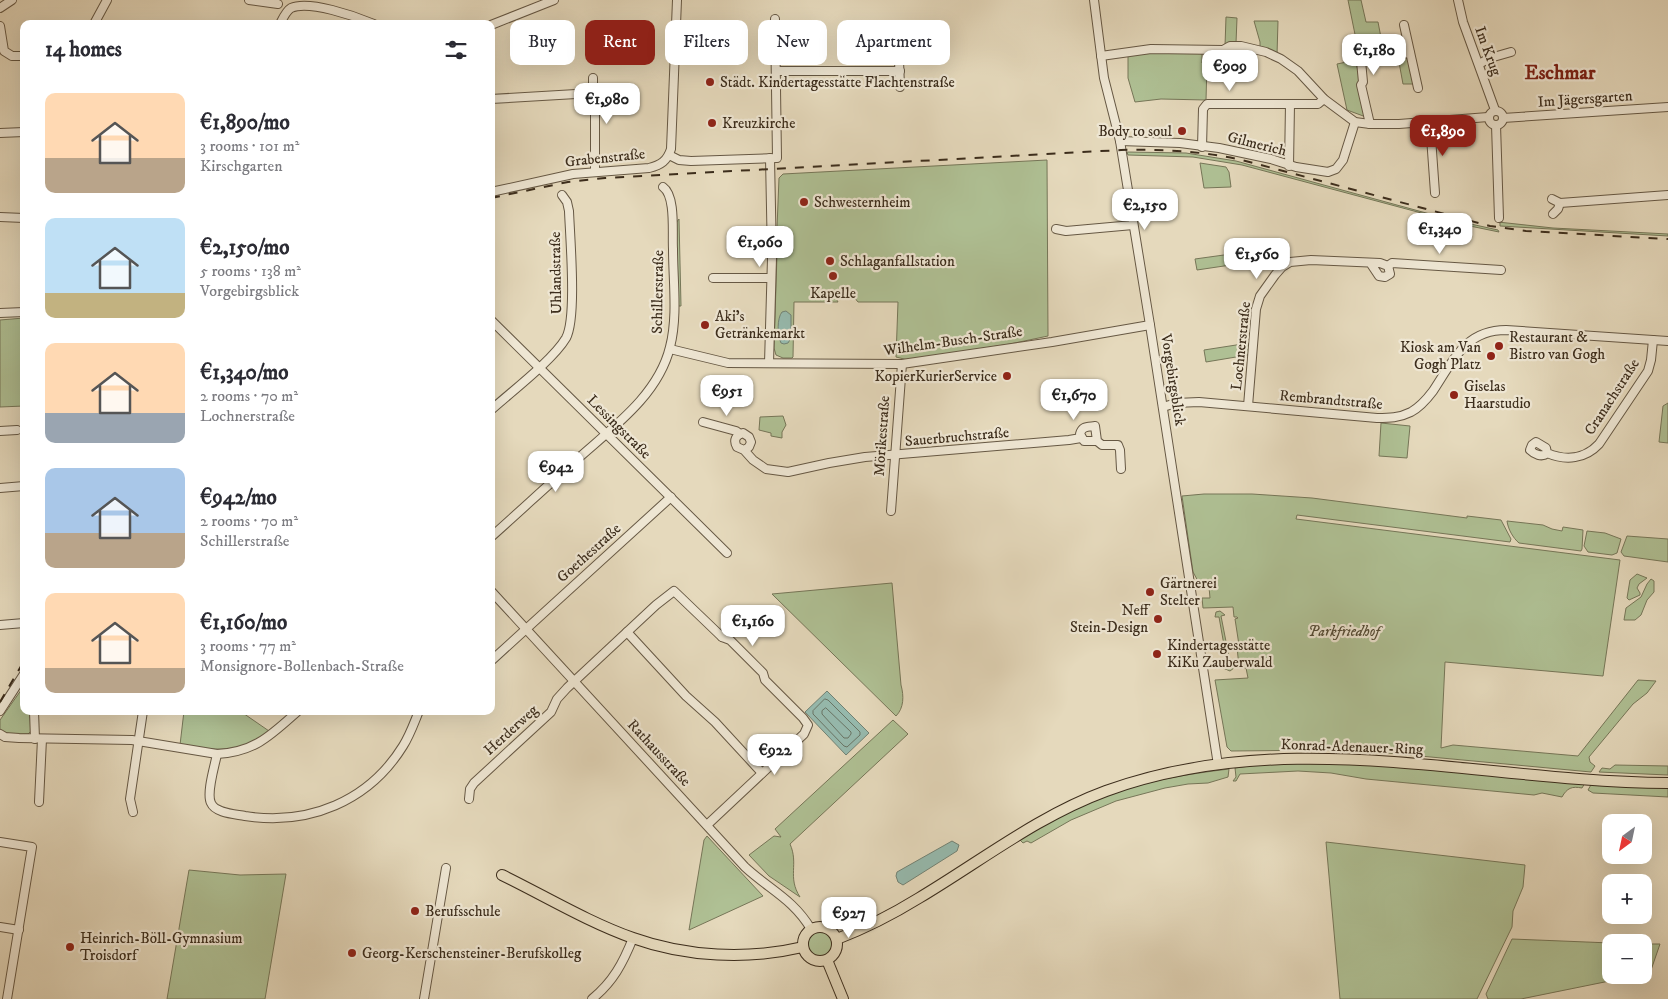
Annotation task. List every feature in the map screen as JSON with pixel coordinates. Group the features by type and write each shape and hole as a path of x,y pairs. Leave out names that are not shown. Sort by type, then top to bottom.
{"main road":[{"name":"Konrad-Adenauer-Ring","path":"837,940 905,907 1031,827 1085,800 1130,783 1190,769 1287,758 1341,759 1589,780 1668,783"},
{"path":"502,875 633,938 665,947 715,954 775,952 803,947"},
{"path":"818,926 833,932 837,940 836,952 827,960 811,959 803,947 803,938 811,929 818,926"},
{"path":"827,960 843,999"}],"street":[{"path":"0,8 12,0"},
{"path":"96,20 107,0"},
{"path":"249,0 278,4"},
{"path":"282,20 288,10 287,0"},
{"path":"495,23 554,0"},
{"path":"677,0 669,155 679,160 774,158"},
{"name":"Vorgebirgsblick","path":"1094,0 1106,89 1120,141 1132,225 1150,325 1218,765"},
{"name":"Im Krug","path":"1458,0 1463,22 1495,110"},
{"path":"288,10 301,4 314,5 361,20"},
{"path":"770,364 776,71 775,19"},
{"path":"1404,25 1418,88"},
{"path":"0,26 4,51 12,56 20,56"},
{"path":"1102,56 1151,49 1223,50 1230,46 1247,47 1266,52 1288,64 1324,99 1355,122 1370,124 1430,123 1488,117"},
{"path":"1479,64 1490,58 1511,52"},
{"path":"1370,124 1362,85 1361,61 1366,56 1410,53"},
{"path":"899,65 900,87"},
{"path":"776,71 900,71"},
{"path":"593,78 595,109 594,171"},
{"path":"495,99 593,93"},
{"path":"1202,147 1203,109 1207,104 1318,104 1324,99"},
{"path":"1289,166 1290,104"},
{"name":"Im Jägersgarten","path":"1503,118 1668,107"},
{"path":"1495,110 1501,112 1503,118 1501,123 1496,125 1490,123 1488,117 1490,112 1495,110"},
{"name":"Gilmerich","path":"1120,141 1173,143 1245,153 1271,159 1289,166 1319,172 1333,171 1342,160 1355,122"},
{"path":"1430,123 1435,194"},
{"path":"1496,125 1499,218"},
{"path":"0,133 20,132"},
{"name":"Grabenstraße","path":"495,191 559,176 594,171 650,168 661,165 669,155"},
{"name":"Schillerstraße","path":"495,532 606,434 640,400 653,383 670,349 674,322 672,214 669,193 663,187"},
{"name":"Uhlandstraße","path":"495,406 539,367 562,343 568,332 571,321 569,212 567,202 562,195"},
{"path":"1552,199 1560,203 1668,195"},
{"path":"1553,214 1558,209 1560,203"},
{"path":"0,217 20,218"},
{"path":"1056,229 1066,231 1132,225"},
{"name":"Lochnerstraße","path":"1248,406 1256,309 1260,296 1275,275 1287,264 1305,260 1380,263 1388,266"},
{"name":"Lochnerstraße","path":"1388,266 1392,263 1501,270"},
{"name":"Lochnerstraße","path":"1371,264 1382,277 1390,274 1388,266"},
{"path":"713,278 771,278"},
{"path":"0,313 20,312"},
{"name":"Lessingstraße","path":"495,324 727,552"},
{"name":"Wilhelm-Busch-Straße","path":"670,349 728,363 902,364 1052,342 1150,325"},
{"name":"Rembrandtstraße","path":"1163,406 1176,403 1199,402 1376,418 1397,418 1412,412 1424,402 1467,343 1480,334 1489,331 1506,330 1668,341"},
{"name":"Cranachstraße","path":"1547,453 1561,457 1576,458 1589,453 1599,444 1646,375 1651,360 1653,340"},
{"name":"Mörikestraße","path":"891,510 902,364"},
{"path":"703,422 736,431 740,434 746,434 751,439 750,445 744,450 735,444 735,440 740,434"},
{"name":"Sauerbruchstraße","path":"1081,438 1080,432 1084,427 1095,426 1097,441 1100,445 1118,445 1121,469"},
{"path":"0,431 18,430"},
{"name":"Sauerbruchstraße","path":"744,450 762,467 778,472 794,471 844,460 1081,438 1085,441 1097,441"},
{"path":"0,488 20,486"},
{"name":"Goethestraße","path":"495,657 671,497"},
{"name":"Herderweg","path":"469,799 470,789 474,782 551,712 557,699 574,682 656,605 674,591 722,637"},
{"name":"Rathausstraße","path":"495,595 755,876 794,906 811,929"},
{"path":"707,825 804,734 808,725 765,680 763,673 730,640 722,637 747,612"},
{"path":"0,625 20,623"},
{"path":"628,632 686,696 715,722 762,773"},
{"path":"0,711 20,680"},
{"path":"35,715 39,739 39,802"},
{"path":"133,812 130,799 142,715"},
{"path":"0,734 4,737 39,739 139,741 216,754 254,747 272,735 294,715"},
{"path":"216,754 209,795 210,802 215,808 258,818 290,818 338,804 369,786 386,769 403,746 416,715"},
{"path":"0,842 32,847 8,999"},
{"path":"424,999 446,868"},
{"path":"0,927 19,930"},
{"path":"592,999 602,992 619,969 633,938"}],"green space":[{"path":"1348,0 1361,0 1366,22 1378,22 1384,53 1359,54"},
{"path":"1226,17 1237,18 1236,43 1225,46"},
{"path":"1254,21 1278,21 1277,55 1260,47"},
{"path":"1202,52 1202,63 1207,63 1206,100 1161,99 1135,102 1128,78 1128,54"},
{"path":"1398,57 1404,57 1410,61 1415,84 1403,84"},
{"path":"1356,60 1366,117 1347,110 1337,64"},
{"path":"1127,152 1186,153 1236,161 1448,219 1498,230 1499,232 1470,226 1242,165 1193,157 1128,155"},
{"path":"1047,160 1048,336 908,360 896,357 898,302 858,302 853,296 835,296 838,302 794,302 793,357 783,358 776,355 774,348 776,253 779,178 783,174"},
{"path":"1200,163 1226,167 1229,172 1231,187 1204,188"},
{"path":"679,219 681,306 677,306 676,223"},
{"path":"1498,222 1553,228 1668,234 1668,236 1500,226"},
{"path":"1231,254 1232,257 1243,255 1244,263 1197,270 1195,259"},
{"path":"20,318 20,406 0,407 0,320"},
{"path":"1249,343 1248,355 1206,362 1204,350"},
{"path":"1668,403 1668,443 1659,442 1663,406"},
{"path":"783,416 786,425 782,432 782,438 771,436 771,433 759,430 760,417"},
{"path":"1381,423 1410,426 1407,458 1379,456"},
{"name":"Parkfriedhof","path":"1252,494 1312,498 1467,518 1467,516 1501,520 1511,539 1510,542 1297,515 1296,519 1620,560 1603,676 1445,662 1441,748 1453,745 1578,756 1638,680 1656,681 1647,693 1633,704 1589,757 1590,762 1595,766 1591,772 1388,753 1335,750 1231,751 1227,747 1215,680 1248,678 1246,668 1239,667 1237,647 1239,645 1235,619 1238,618 1234,617 1233,607 1203,608 1202,598 1210,598 1209,587 1199,583 1193,572 1182,496"},
{"path":"1507,521 1543,525 1562,531 1563,527 1583,530 1582,549 1581,551 1519,543 1511,533"},
{"path":"1587,531 1605,533 1621,539 1617,553 1612,555 1588,552 1584,546"},
{"path":"1627,536 1668,539 1668,562 1624,556 1621,552"},
{"path":"1637,574 1647,578 1637,588 1640,595 1629,600 1627,598 1630,580"},
{"path":"1651,579 1654,581 1654,592 1647,600 1641,615 1635,620 1624,620 1626,608 1641,597"},
{"path":"892,583 903,698 901,709 896,716 772,594"},
{"path":"1220,611 1225,615 1221,616 1230,662 1234,662 1234,668 1230,671 1223,668 1221,661 1227,662 1219,617 1215,617 1216,612"},
{"path":"20,692 20,715 30,715 31,731 28,734 6,733 0,729 0,720"},
{"path":"184,715 246,715 269,731 248,744 226,749 180,745"},
{"path":"893,720 908,734 790,844 794,858 794,883 800,897 769,876 749,855 774,836 781,837 775,829"},
{"path":"1341,762 1585,783 1582,788 1575,787 1568,790 1562,797 1542,793 1534,795 1298,771 1240,774 1236,781 1233,781 1236,777 1235,768 1264,764"},
{"path":"1615,765 1668,766 1668,775 1599,772 1602,768 1610,769"},
{"path":"1229,769 1228,777 1208,783 1165,788 1116,801 1071,820 1031,843 1027,841 1023,843 1019,839 1072,810 1105,795 1166,779"},
{"path":"1592,783 1668,787 1668,797 1593,793 1588,790"},
{"path":"707,836 763,896 689,930 704,840"},
{"path":"1326,842 1525,865 1523,887 1513,911 1512,927 1477,999 1340,999"},
{"path":"189,870 240,875 286,874 265,999 167,999"},
{"path":"820,931 829,935 833,944 829,953 820,957 811,953 807,944 811,935"},
{"path":"1512,939 1602,943 1602,983 1521,999 1488,999 1486,994"},
{"path":"1652,944 1660,944 1652,967"}],"water":[{"path":"786,311 791,315 791,338 788,343 784,344 781,343 778,327 780,315"},
{"path":"827,691 869,733 846,755 805,712"},
{"path":"952,841 959,845 957,851 903,885 898,882 897,872"}],"railway":[{"path":"495,197 568,182 605,178 1121,150 1167,150 1212,154 1242,160 1490,226 1526,231 1668,239"},
{"path":"0,702 20,668"}],"place":[{"name":"Städt. Kindertagesstätte Flachtenstraße","path":"710,82"},
{"name":"Kreuzkirche","path":"712,123"},
{"name":"Body to soul","path":"1182,131"},
{"name":"Schwesternheim","path":"804,202"},
{"name":"Schlaganfallstation","path":"830,261"},
{"name":"Kapelle","path":"833,276"},
{"name":"Aki's Getränkemarkt","path":"705,325"},
{"name":"Restaurant & Bistro van Gogh","path":"1499,346"},
{"name":"Kiosk am Van Gogh Platz","path":"1491,356"},
{"name":"KopierKurierService","path":"1007,376"},
{"name":"Giselas Haarstudio","path":"1454,395"},
{"name":"Gärtnerei Stelter","path":"1150,592"},
{"name":"Neff Stein-Design","path":"1158,619"},
{"name":"Kindertagesstätte KiKu Zauberwald","path":"1157,654"},
{"name":"Berufsschule","path":"415,911"},
{"name":"Heinrich-Böll-Gymnasium Troisdorf","path":"70,947"},
{"name":"Georg-Kerschensteiner-Berufskolleg","path":"352,953"}],"district":[{"name":"Eschmar","path":"1560,73"}]}
